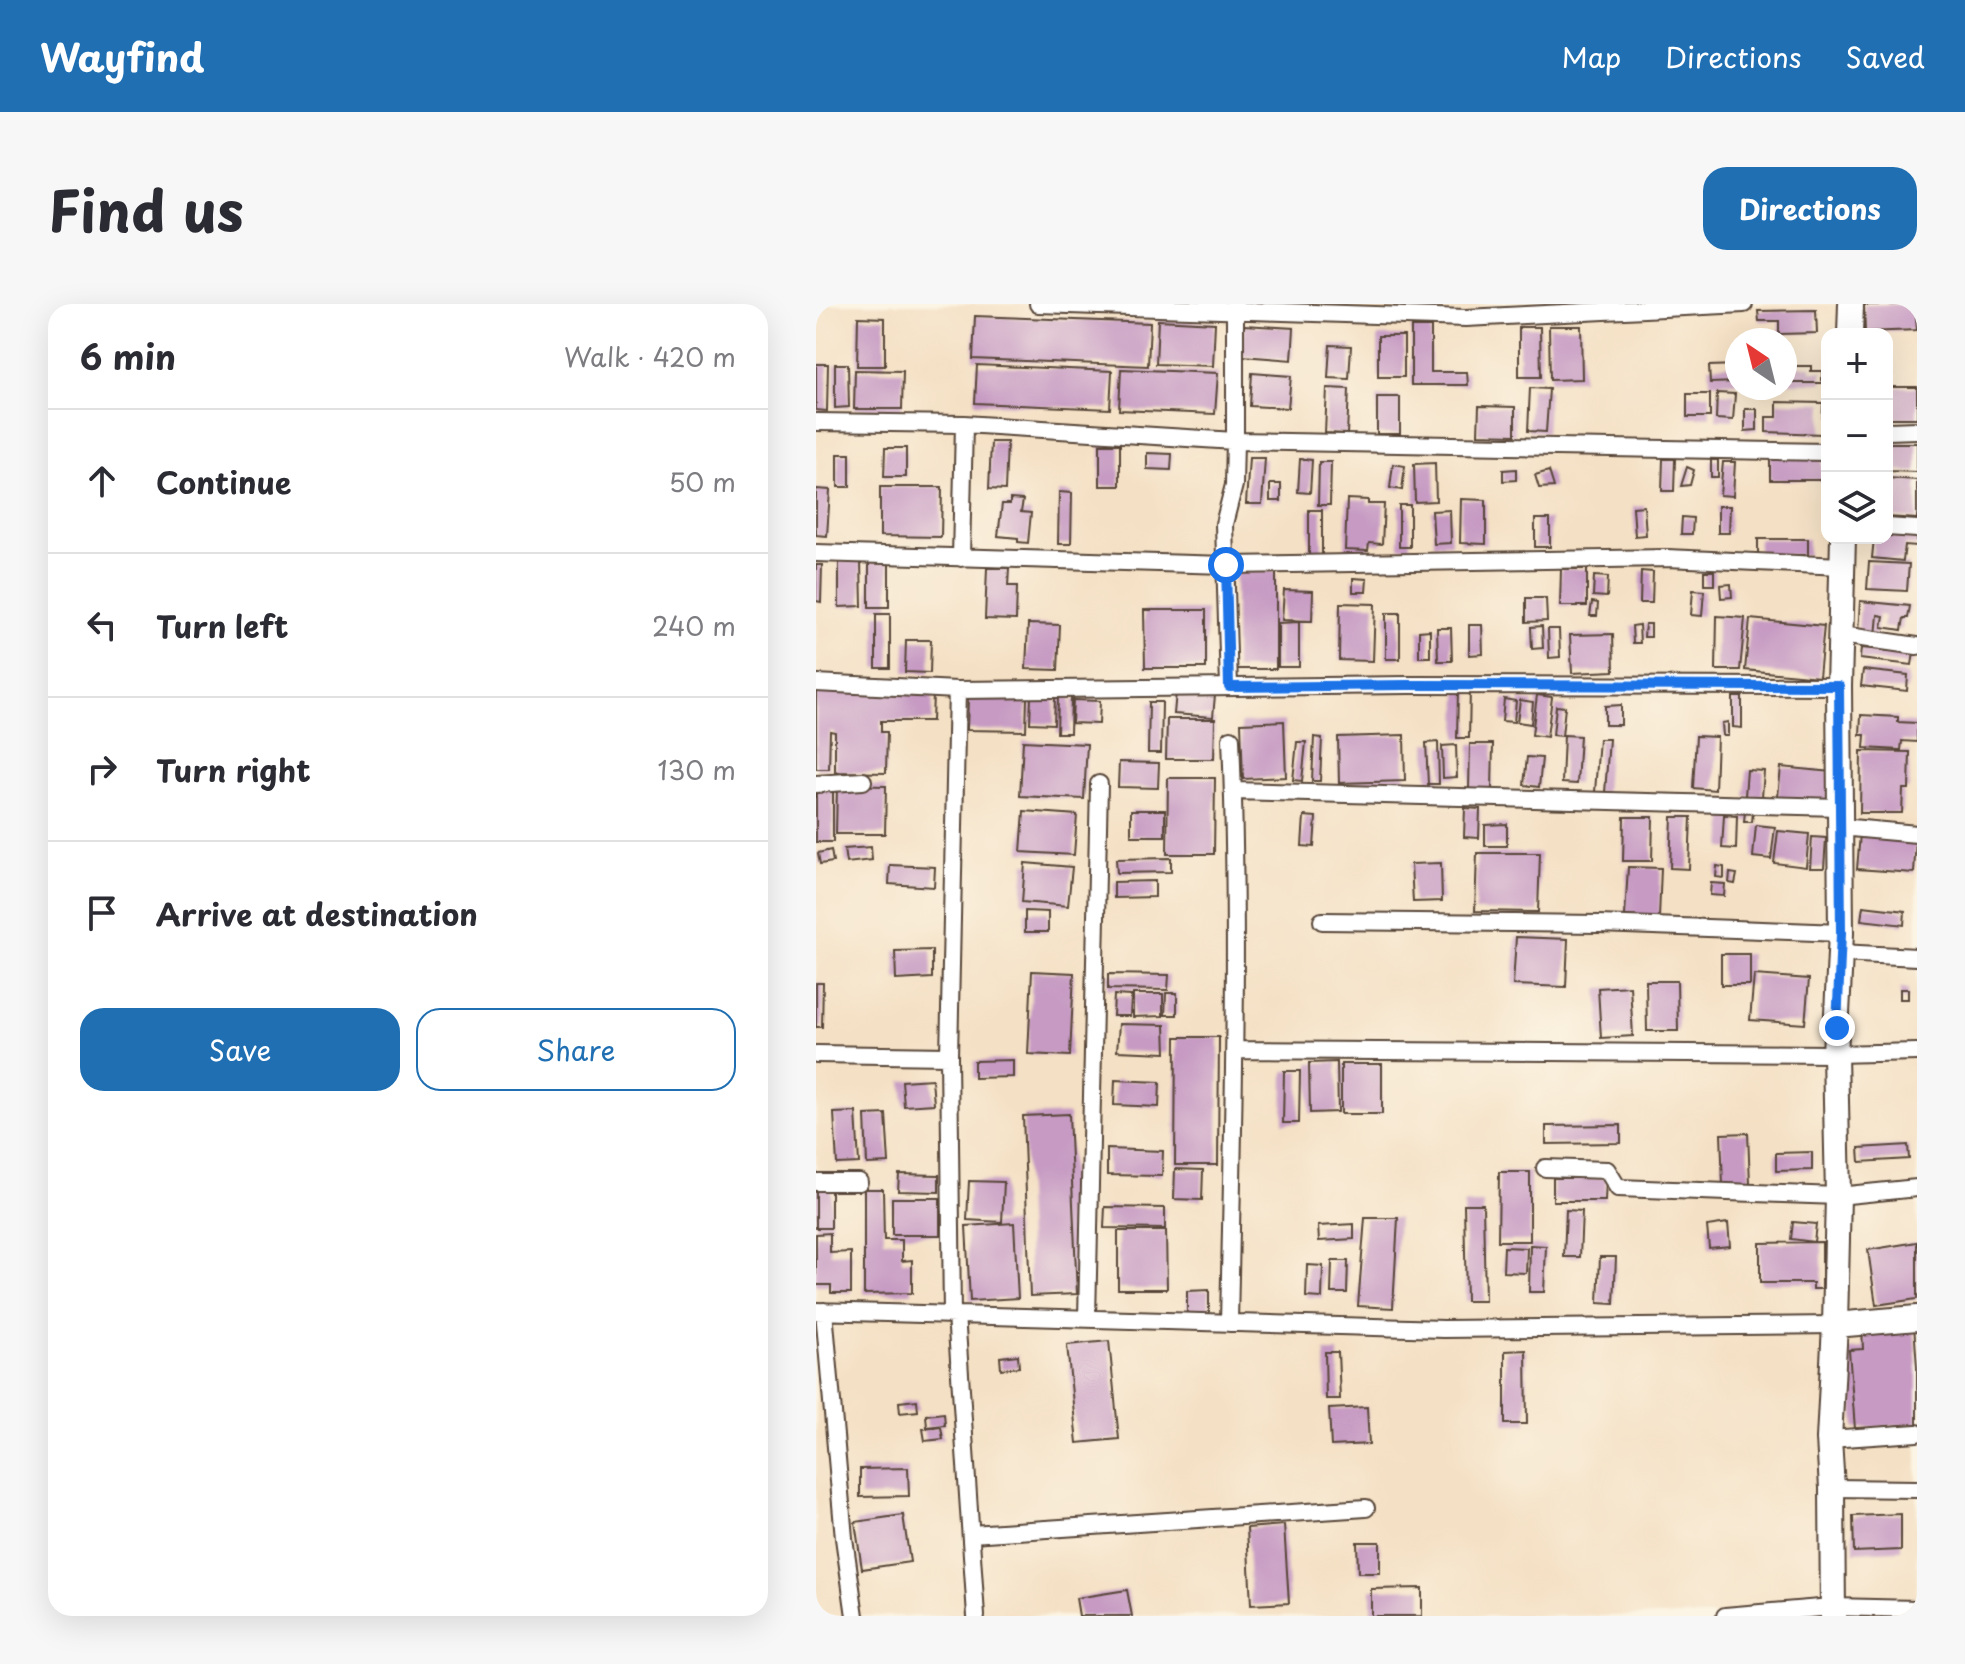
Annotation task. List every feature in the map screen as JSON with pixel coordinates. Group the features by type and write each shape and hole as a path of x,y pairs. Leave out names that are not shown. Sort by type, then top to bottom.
{"street":[{"path":"1038,304 1235,307 1466,318 1744,304"},
{"path":"1850,328 1851,304"},
{"path":"1229,687 1224,524 1234,485 1235,307"},
{"path":"816,422 964,424 1235,441 1821,452"},
{"path":"961,558 964,424"},
{"path":"1893,431 1917,430"},
{"path":"1893,527 1917,529"},
{"path":"1832,1612 1829,1439 1838,1196 1835,1054 1840,943 1839,686 1843,544"},
{"path":"816,553 1226,565 1667,558 1842,566"},
{"path":"1841,635 1917,646"},
{"path":"816,683 957,690 1408,685 1839,686"},
{"path":"957,690 949,1056 954,1314 976,1616"},
{"path":"1229,1323 1235,1050 1231,739"},
{"path":"816,784 863,781"},
{"path":"1087,1318 1099,784"},
{"path":"1233,791 1840,817 1917,834"},
{"path":"1322,921 1599,924 1840,943 1917,957"},
{"path":"1235,1050 1917,1052"},
{"path":"816,1054 949,1056"},
{"path":"1545,1168 1607,1170 1618,1188 1838,1196 1917,1188"},
{"path":"816,1182 859,1182"},
{"path":"855,1616 820,1311 1444,1329 1835,1325 1917,1318"},
{"path":"1829,1439 1917,1433"},
{"path":"1832,1488 1917,1489"},
{"path":"971,1534 1366,1508"},
{"path":"1725,1616 1917,1609"}],"building":[{"path":"1915,304 1917,330 1865,328 1864,305"},
{"path":"1816,310 1817,333 1797,334 1797,328 1779,328 1779,321 1759,321 1758,311"},
{"path":"975,316 1150,323 1148,366 973,359"},
{"path":"858,317 885,318 885,366 857,366"},
{"path":"1158,320 1215,323 1213,366 1156,364"},
{"path":"1244,325 1294,328 1292,360 1242,356"},
{"path":"1549,326 1581,326 1582,379 1550,380"},
{"path":"1411,327 1431,327 1431,372 1467,372 1468,385 1411,385"},
{"path":"1519,327 1540,327 1541,377 1519,377"},
{"path":"1378,336 1404,336 1404,377 1378,377"},
{"path":"1330,345 1351,346 1349,379 1328,378"},
{"path":"816,364 828,364 827,411 816,410"},
{"path":"835,364 848,364 849,407 835,408"},
{"path":"977,365 1112,371 1110,409 975,403"},
{"path":"1725,365 1725,382 1710,383 1709,366"},
{"path":"1797,366 1811,366 1811,371 1821,371 1821,383 1797,383"},
{"path":"1121,369 1218,373 1215,414 1119,410"},
{"path":"855,370 903,371 902,409 854,409"},
{"path":"1252,373 1291,376 1288,408 1250,406"},
{"path":"1893,387 1917,387 1917,418 1893,418"},
{"path":"1327,388 1349,389 1347,434 1325,433"},
{"path":"1530,388 1549,389 1546,432 1528,431"},
{"path":"1717,393 1725,393 1725,400 1735,400 1733,420 1716,419"},
{"path":"1687,394 1710,394 1710,417 1687,417"},
{"path":"1377,397 1400,397 1400,434 1377,434"},
{"path":"1777,402 1821,403 1821,434 1766,432 1766,417 1777,417"},
{"path":"1479,406 1515,407 1515,435 1478,434"},
{"path":"1745,409 1757,409 1757,430 1745,431"},
{"path":"991,442 1007,442 1005,490 989,489"},
{"path":"1893,443 1917,443 1917,472 1893,471"},
{"path":"1100,444 1120,444 1120,486 1100,486"},
{"path":"885,448 906,448 906,477 884,477"},
{"path":"1147,453 1172,454 1171,470 1147,469"},
{"path":"838,454 850,454 850,487 838,487"},
{"path":"1770,456 1821,457 1821,480 1770,480"},
{"path":"1249,458 1265,458 1262,504 1246,504"},
{"path":"1300,459 1312,460 1310,493 1298,492"},
{"path":"1663,459 1675,459 1674,491 1662,491"},
{"path":"1711,460 1718,460 1718,477 1711,477"},
{"path":"1319,462 1331,462 1330,505 1318,505"},
{"path":"1723,462 1735,462 1733,496 1720,495"},
{"path":"1435,463 1436,501 1415,502 1414,464"},
{"path":"1393,464 1405,466 1402,490 1390,488"},
{"path":"1687,467 1694,470 1690,485 1681,486"},
{"path":"1516,469 1516,480 1503,481 1503,470"},
{"path":"1549,471 1554,487 1539,488 1535,475"},
{"path":"1893,478 1917,480 1917,519 1893,517"},
{"path":"1270,484 1281,484 1281,501 1270,501"},
{"path":"880,487 942,487 941,537 880,536"},
{"path":"816,489 830,490 827,536 816,535"},
{"path":"1059,492 1072,493 1071,544 1058,544"},
{"path":"1010,499 1023,500 1021,512 1031,513 1028,543 1018,542 1018,538 998,536 1002,504 1010,504"},
{"path":"1347,499 1384,504 1382,544 1369,543 1368,551 1345,550"},
{"path":"1461,499 1486,500 1486,544 1460,543"},
{"path":"1399,505 1410,505 1410,547 1399,547"},
{"path":"1644,506 1646,535 1635,536 1633,507"},
{"path":"1718,506 1730,506 1729,533 1718,533"},
{"path":"1309,510 1322,510 1322,555 1309,555"},
{"path":"1450,510 1451,543 1434,544 1432,511"},
{"path":"1682,517 1693,518 1692,534 1681,534"},
{"path":"1535,519 1550,519 1550,547 1535,547"},
{"path":"1893,531 1917,533 1917,546 1905,545 1903,561 1872,558 1873,544 1893,544"},
{"path":"1758,539 1808,539 1808,555 1758,555"},
{"path":"839,561 861,561 862,606 839,607"},
{"path":"869,561 889,561 889,607 869,607"},
{"path":"1869,562 1909,564 1907,591 1867,589"},
{"path":"816,565 822,565 821,602 816,601"},
{"path":"987,568 1009,568 1008,586 1017,586 1016,620 985,619"},
{"path":"1561,569 1587,569 1587,606 1560,606"},
{"path":"1276,571 1276,669 1235,669 1235,572"},
{"path":"1641,571 1653,572 1652,603 1640,603"},
{"path":"1704,571 1714,571 1714,585 1704,585"},
{"path":"1594,576 1608,577 1607,597 1593,596"},
{"path":"1353,578 1367,579 1366,592 1353,592"},
{"path":"1731,584 1732,597 1721,598 1720,585"},
{"path":"1284,590 1313,591 1312,621 1282,620"},
{"path":"1693,590 1704,591 1702,616 1691,615"},
{"path":"1526,598 1546,598 1547,621 1526,622"},
{"path":"1860,601 1910,606 1902,630 1882,627 1884,616 1878,615 1876,636 1858,634"},
{"path":"1592,602 1598,603 1597,616 1590,616"},
{"path":"1340,603 1375,604 1373,661 1339,660"},
{"path":"1144,610 1206,610 1206,668 1145,668"},
{"path":"1386,613 1400,613 1400,659 1386,659"},
{"path":"876,614 890,614 890,668 876,668"},
{"path":"1717,616 1745,618 1740,670 1716,670"},
{"path":"1750,619 1824,626 1819,677 1745,670"},
{"path":"1299,622 1299,667 1278,667 1278,623"},
{"path":"1028,624 1060,625 1058,670 1026,669"},
{"path":"1645,624 1651,624 1651,637 1644,637"},
{"path":"1469,625 1482,625 1483,654 1469,655"},
{"path":"1639,625 1640,643 1633,643 1632,626"},
{"path":"1542,626 1543,648 1532,649 1531,627"},
{"path":"1437,628 1451,628 1452,661 1438,661"},
{"path":"1548,629 1559,629 1560,657 1549,658"},
{"path":"1430,630 1430,657 1419,657 1419,631"},
{"path":"1613,634 1614,671 1572,673 1570,635"},
{"path":"906,640 931,640 930,673 905,672"},
{"path":"1861,648 1914,653 1912,665 1860,659"},
{"path":"1863,670 1908,675 1907,691 1861,686"},
{"path":"816,689 933,694 932,721 881,721 881,732 887,732 886,773 835,772 835,732 830,731 829,769 816,769"},
{"path":"1458,689 1470,689 1469,738 1457,738"},
{"path":"1176,692 1215,695 1213,717 1174,714"},
{"path":"1537,695 1552,697 1547,737 1532,735"},
{"path":"1031,697 1055,698 1054,724 1030,723"},
{"path":"1058,697 1071,697 1070,733 1057,733"},
{"path":"1733,697 1742,697 1742,728 1733,727"},
{"path":"968,698 1027,698 1026,731 967,730"},
{"path":"1504,699 1516,701 1514,722 1502,721"},
{"path":"1073,700 1100,701 1099,724 1072,723"},
{"path":"1520,700 1533,702 1531,724 1517,722"},
{"path":"1149,702 1162,702 1161,753 1148,753"},
{"path":"1621,705 1621,725 1605,725 1605,706"},
{"path":"1556,706 1565,707 1562,736 1553,735"},
{"path":"1861,715 1898,717 1898,722 1917,723 1917,742 1902,741 1901,750 1864,748 1865,735 1860,735"},
{"path":"1167,719 1215,719 1214,759 1166,759"},
{"path":"1284,721 1286,777 1243,779 1241,723"},
{"path":"1728,722 1728,736 1723,736 1722,723"},
{"path":"1404,735 1405,781 1339,783 1338,737"},
{"path":"1564,735 1580,736 1577,784 1562,783"},
{"path":"1696,736 1717,737 1715,790 1693,788"},
{"path":"1314,737 1322,738 1320,781 1312,781"},
{"path":"1599,739 1609,739 1605,793 1595,792"},
{"path":"1023,741 1087,744 1084,799 1020,796"},
{"path":"1297,742 1306,742 1302,781 1293,780"},
{"path":"1438,742 1439,784 1428,784 1426,743"},
{"path":"1470,744 1493,744 1492,789 1469,789"},
{"path":"1456,745 1457,777 1443,778 1442,746"},
{"path":"1861,751 1910,752 1909,789 1903,789 1902,813 1860,813"},
{"path":"1527,757 1542,758 1539,787 1524,785"},
{"path":"1119,762 1159,763 1158,788 1118,787"},
{"path":"1781,767 1831,772 1827,802 1778,797"},
{"path":"1747,770 1764,771 1762,797 1745,796"},
{"path":"1168,778 1215,778 1214,854 1167,854"},
{"path":"837,785 886,786 885,834 836,834"},
{"path":"816,788 833,788 833,842 816,842"},
{"path":"1465,808 1480,809 1479,838 1464,837"},
{"path":"1131,810 1165,810 1165,836 1131,836"},
{"path":"1024,811 1077,815 1074,855 1021,852"},
{"path":"1745,811 1753,812 1752,822 1744,822"},
{"path":"1724,815 1737,816 1736,849 1722,848"},
{"path":"1304,816 1316,817 1314,847 1302,846"},
{"path":"1624,817 1653,817 1652,861 1623,861"},
{"path":"1672,817 1691,817 1689,869 1670,868"},
{"path":"1507,824 1507,846 1485,846 1485,825"},
{"path":"1756,825 1775,827 1771,859 1753,857"},
{"path":"1778,831 1809,834 1806,867 1774,863"},
{"path":"1860,834 1916,838 1914,873 1857,869"},
{"path":"1812,837 1826,838 1824,868 1810,868"},
{"path":"871,847 872,860 846,863 844,849"},
{"path":"831,850 833,862 820,864 818,853"},
{"path":"1477,853 1540,853 1538,912 1475,911"},
{"path":"1171,858 1171,872 1117,873 1116,859"},
{"path":"1025,863 1072,867 1068,906 1022,902"},
{"path":"1441,863 1442,901 1413,902 1411,864"},
{"path":"890,865 935,867 934,887 889,884"},
{"path":"1717,866 1724,867 1724,878 1716,877"},
{"path":"1628,867 1661,868 1659,918 1625,916"},
{"path":"1730,873 1737,874 1735,884 1729,883"},
{"path":"1155,881 1155,897 1114,898 1114,882"},
{"path":"1711,883 1725,884 1724,896 1710,895"},
{"path":"1863,906 1905,911 1904,925 1861,920"},
{"path":"1025,911 1048,912 1048,932 1025,932"},
{"path":"1516,937 1568,939 1566,987 1513,985"},
{"path":"932,950 932,978 896,980 895,951"},
{"path":"1721,954 1750,954 1750,985 1721,985"},
{"path":"1032,971 1074,973 1070,1056 1028,1054"},
{"path":"1108,974 1169,975 1168,990 1108,989"},
{"path":"1754,975 1809,979 1805,1024 1750,1020"},
{"path":"1646,981 1677,981 1678,1031 1647,1031"},
{"path":"816,983 823,983 822,1027 816,1027"},
{"path":"1630,986 1633,1036 1601,1038 1598,988"},
{"path":"1900,989 1908,989 1908,999 1900,999"},
{"path":"1166,993 1177,993 1177,1015 1165,1015"},
{"path":"1133,994 1163,994 1163,1016 1133,1017"},
{"path":"1114,995 1131,996 1130,1016 1113,1016"},
{"path":"1119,1024 1165,1025 1166,1053 1117,1051"},
{"path":"1176,1037 1219,1037 1218,1165 1175,1165"},
{"path":"1013,1060 1013,1077 974,1078 974,1061"},
{"path":"1337,1062 1338,1112 1310,1113 1309,1063"},
{"path":"1341,1064 1382,1064 1382,1114 1341,1114"},
{"path":"1284,1071 1300,1071 1299,1123 1283,1123"},
{"path":"932,1079 934,1104 904,1106 902,1081"},
{"path":"1115,1080 1160,1082 1159,1107 1114,1105"},
{"path":"856,1112 859,1163 837,1164 834,1113"},
{"path":"886,1114 889,1163 867,1164 865,1115"},
{"path":"1069,1114 1077,1294 1030,1296 1023,1116"},
{"path":"1621,1125 1621,1143 1546,1144 1546,1126"},
{"path":"1748,1133 1750,1184 1723,1185 1721,1134"},
{"path":"1908,1145 1909,1159 1860,1162 1859,1148"},
{"path":"1107,1149 1163,1151 1162,1176 1107,1175"},
{"path":"1812,1152 1812,1170 1776,1171 1776,1153"},
{"path":"1175,1169 1203,1170 1202,1200 1174,1199"},
{"path":"1499,1172 1530,1172 1530,1241 1498,1241"},
{"path":"899,1174 939,1175 939,1192 898,1191"},
{"path":"1553,1178 1606,1178 1605,1201 1553,1201"},
{"path":"969,1181 1004,1182 1002,1222 967,1220"},
{"path":"816,1186 831,1186 831,1228 816,1228"},
{"path":"864,1189 883,1189 884,1240 902,1240 902,1261 912,1260 912,1293 864,1294"},
{"path":"892,1198 940,1198 940,1235 892,1235"},
{"path":"1464,1204 1483,1204 1485,1301 1466,1301"},
{"path":"1105,1207 1165,1208 1165,1229 1104,1228"},
{"path":"1566,1210 1582,1211 1580,1257 1564,1257"},
{"path":"1365,1218 1398,1218 1393,1308 1358,1306"},
{"path":"1793,1222 1816,1224 1814,1242 1791,1239"},
{"path":"1014,1223 1018,1298 970,1301 966,1226"},
{"path":"1728,1223 1730,1246 1709,1248 1707,1226"},
{"path":"1354,1224 1354,1239 1319,1241 1318,1226"},
{"path":"1118,1231 1166,1231 1167,1289 1118,1289"},
{"path":"830,1233 830,1253 851,1252 851,1293 831,1293 831,1285 816,1285 816,1234"},
{"path":"1822,1242 1822,1289 1813,1289 1813,1283 1760,1283 1760,1243"},
{"path":"1917,1242 1917,1299 1876,1305 1868,1250"},
{"path":"1530,1245 1546,1246 1544,1292 1529,1292"},
{"path":"1504,1247 1527,1248 1526,1273 1503,1272"},
{"path":"1600,1257 1616,1257 1614,1304 1598,1303"},
{"path":"1332,1261 1348,1261 1347,1293 1331,1293"},
{"path":"1307,1265 1323,1266 1322,1298 1306,1297"},
{"path":"1209,1290 1209,1314 1187,1314 1187,1291"},
{"path":"1914,1324 1917,1424 1855,1429 1849,1350 1863,1349 1862,1328"},
{"path":"1109,1341 1119,1439 1077,1443 1067,1345"},
{"path":"1526,1350 1527,1424 1505,1424 1505,1351"},
{"path":"1325,1352 1338,1352 1340,1399 1326,1399"},
{"path":"1018,1355 1019,1367 1001,1369 1000,1357"},
{"path":"917,1400 918,1411 900,1413 899,1402"},
{"path":"1367,1407 1369,1444 1331,1446 1329,1409"},
{"path":"944,1413 945,1425 927,1427 926,1415"},
{"path":"941,1427 943,1439 925,1441 923,1429"},
{"path":"908,1468 909,1496 860,1497 860,1469"},
{"path":"1901,1514 1901,1550 1854,1552 1853,1516"},
{"path":"903,1515 910,1562 862,1569 855,1522"},
{"path":"1284,1525 1289,1603 1251,1605 1247,1528"},
{"path":"1357,1542 1380,1542 1380,1573 1358,1573"},
{"path":"1422,1588 1422,1616 1371,1616 1371,1589"},
{"path":"1127,1590 1132,1616 1079,1616 1076,1598"}],"route":[{"path":"1226,565 1229,687 1839,686 1841,933 1837,1028"}]}
